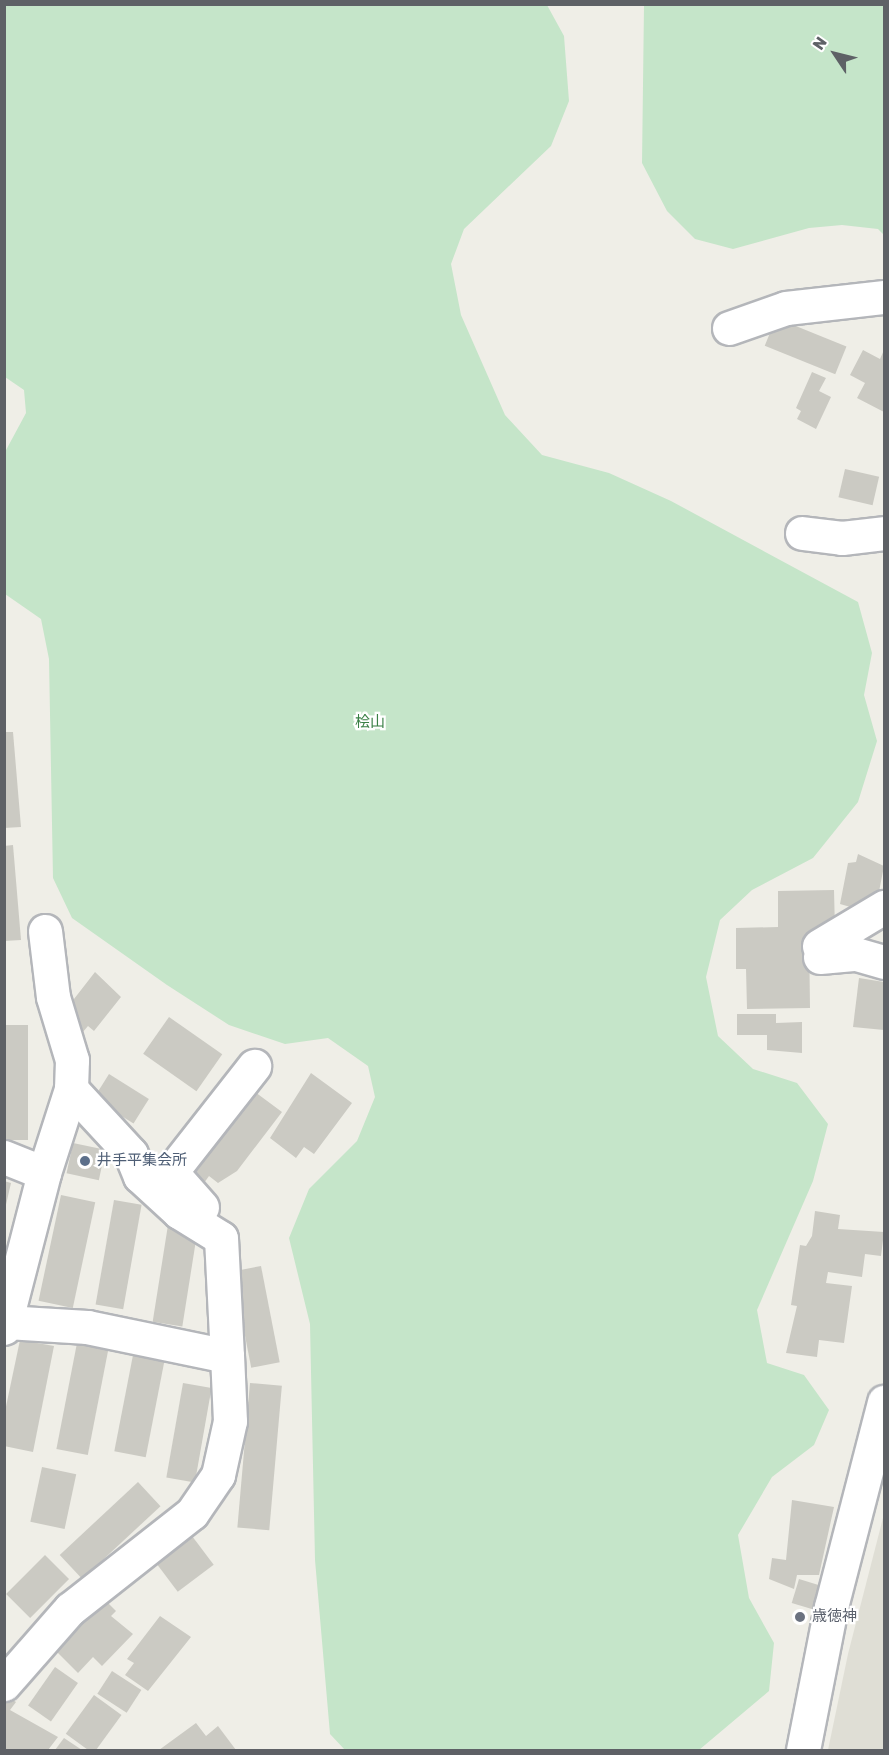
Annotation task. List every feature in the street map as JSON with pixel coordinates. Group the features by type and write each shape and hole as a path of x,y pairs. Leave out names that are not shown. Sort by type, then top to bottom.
{"street":[{"path":"729,328 786,308 885,297"},
{"path":"802,533 842,538 885,533"},
{"path":"885,907 820,951 856,954 885,962"},
{"path":"45,931 55,1009 72,1060 71,1089 44,1173 5,1325 87,1327 227,1356"},
{"path":"4,1684 70,1609 192,1513 218,1475 230,1421 221,1238 217,1222 171,1172 254,1066"},
{"path":"71,1089 131,1154 140,1176 179,1212 221,1238"},
{"path":"4,1157 44,1173"},
{"path":"803,1750 831,1607 885,1402"}],"shaded area":[{"path":"884,1514 884,1750 828,1750 848,1654"}],"green space":[{"name":"桧山","path":"5,4 547,5 564,36 569,101 551,146 464,229 451,264 461,315 505,415 542,455 609,473 671,501 858,602 872,653 864,695 877,741 858,802 813,858 752,890 720,920 706,977 718,1036 753,1069 797,1083 828,1124 813,1181 757,1310 767,1363 804,1375 829,1410 814,1445 772,1477 738,1535 749,1598 774,1643 769,1691 699,1750 345,1750 330,1734 315,1560 310,1324 289,1238 309,1189 357,1141 375,1097 368,1066 328,1038 285,1044 229,1025 167,985 72,918 53,878 49,659 41,619 5,594 5,452 26,413 24,390 5,377"},
{"path":"644,5 884,5 884,235 878,229 842,225 809,228 733,249 695,239 667,211 642,163"}],"building":[{"path":"776,318 846,346 835,374 765,346"},
{"path":"863,350 880,359 884,350 884,412 857,398 865,383 850,375"},
{"path":"812,372 826,378 819,391 831,397 816,429 797,419 801,411 796,408"},
{"path":"845,469 879,477 873,505 838,497"},
{"path":"4,732 13,732 21,827 4,828"},
{"path":"13,845 21,940 4,941 4,846"},
{"path":"858,854 884,866 876,907 868,912 840,904 848,863 856,862"},
{"path":"834,890 835,930 809,930 810,1008 747,1009 746,969 736,969 736,928 778,927 778,891"},
{"path":"95,972 121,997 94,1031 88,1026 82,1033 67,1020 67,1008"},
{"path":"859,978 884,982 884,1030 853,1027"},
{"path":"737,1014 776,1014 776,1023 802,1022 802,1053 767,1050 767,1035 737,1035"},
{"path":"169,1017 222,1054 196,1091 143,1054"},
{"path":"4,1025 28,1025 28,1140 4,1140"},
{"path":"311,1073 352,1103 314,1154 304,1147 296,1158 270,1138"},
{"path":"109,1074 149,1099 133,1123 94,1099"},
{"path":"251,1089 282,1112 237,1171 218,1183 209,1176 204,1183 184,1168 219,1121 228,1128"},
{"name":"井手平集会所","path":"73,1143 105,1150 99,1180 67,1173"},
{"path":"4,1181 11,1183 5,1209 4,1209"},
{"path":"61,1195 95,1202 73,1308 39,1301"},
{"path":"114,1200 142,1205 123,1309 96,1304"},
{"path":"815,1211 840,1215 838,1229 884,1232 881,1256 865,1254 862,1277 828,1272 826,1283 852,1286 844,1343 819,1340 817,1357 786,1353 797,1306 791,1305 800,1245 806,1246 812,1236"},
{"path":"168,1225 198,1230 182,1326 153,1322"},
{"path":"261,1266 280,1362 251,1368 233,1272"},
{"path":"20,1340 54,1346 33,1452 4,1446 4,1416"},
{"path":"77,1343 108,1349 88,1455 56,1449"},
{"path":"133,1355 164,1361 146,1457 114,1451"},
{"path":"183,1383 212,1388 195,1483 166,1478"},
{"path":"250,1383 282,1386 269,1530 237,1527"},
{"path":"42,1467 76,1474 65,1529 30,1522"},
{"path":"138,1482 161,1506 82,1579 60,1555"},
{"path":"792,1500 834,1507 819,1575 797,1575 794,1589 769,1579 772,1558 786,1560"},
{"path":"189,1532 214,1565 178,1592 153,1559"},
{"path":"45,1555 69,1579 30,1618 6,1594"},
{"path":"799,1579 826,1587 818,1611 792,1603"},
{"path":"100,1595 116,1611 111,1616 133,1634 102,1666 93,1657 78,1673 55,1650 88,1606 95,1613 99,1608 93,1602"},
{"path":"160,1616 191,1637 148,1691 125,1675 134,1663 127,1659"},
{"path":"55,1667 78,1683 51,1722 28,1706"},
{"path":"112,1671 141,1690 127,1713 97,1694"},
{"path":"94,1695 122,1715 96,1750 88,1750 66,1734"},
{"path":"6,1696 16,1702 10,1710 58,1737 48,1750 4,1750"},
{"path":"196,1723 206,1736 218,1726 236,1750 159,1750"},
{"path":"64,1738 82,1750 55,1750"}],"place":[{"name":"井手平集会所","path":"85,1161"},
{"name":"歳徳神","path":"800,1617"}]}
